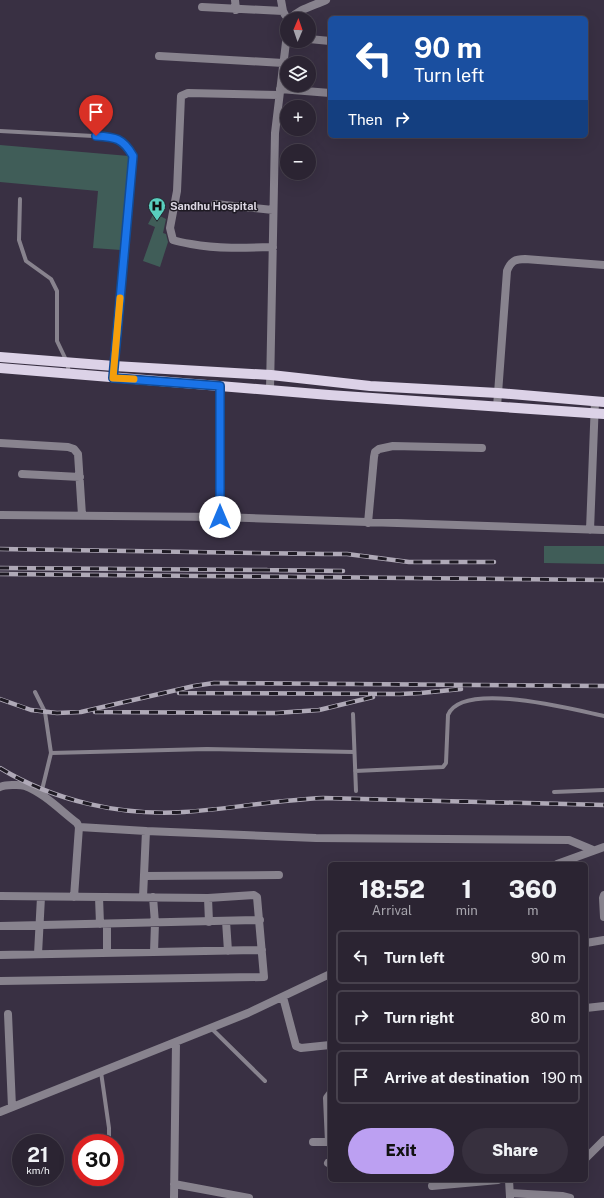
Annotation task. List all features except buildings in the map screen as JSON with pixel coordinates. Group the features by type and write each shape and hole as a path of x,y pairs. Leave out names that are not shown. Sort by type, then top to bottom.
{"main road":[{"path":"0,357 114,366 271,375 370,386 498,393 599,402"},
{"path":"0,368 113,378 599,414"}],"street":[{"path":"235,0 236,10"},
{"path":"202,7 236,10 283,11 281,0"},
{"path":"299,12 326,0"},
{"path":"316,40 328,41"},
{"path":"159,56 280,64"},
{"path":"270,390 275,133 280,85"},
{"path":"273,247 206,247 173,240 170,228 177,191 182,96 188,93 328,93"},
{"path":"215,204 273,210"},
{"path":"497,407 507,271 513,260 525,259 604,265"},
{"path":"220,386 220,517"},
{"path":"590,530 599,402"},
{"path":"0,443 68,447 74,449 78,454 82,515"},
{"path":"368,523 374,457 375,452 379,449 393,446 482,448"},
{"path":"22,474 80,477"},
{"path":"0,516 82,515 220,517 604,530"},
{"path":"0,779 16,785"},
{"path":"0,787 25,785 41,794 77,823 79,827 74,897"},
{"path":"79,827 316,838 569,840 593,850"},
{"path":"143,897 146,831"},
{"path":"562,862 604,847"},
{"path":"144,876 279,875"},
{"path":"604,895 602,898 604,918"},
{"path":"0,896 208,898 256,896 260,920 264,978 0,981"},
{"path":"38,954 41,897"},
{"path":"99,897 107,953"},
{"path":"153,897 155,923 154,952"},
{"path":"208,898 209,922"},
{"path":"0,926 260,920"},
{"path":"226,921 228,950"},
{"path":"588,943 604,940"},
{"path":"0,955 262,950"},
{"path":"0,1112 248,1014 328,975"},
{"path":"283,997 296,1046 301,1048 328,1045"},
{"path":"588,1008 604,1006"},
{"path":"8,1014 12,1107"},
{"path":"174,1198 176,1042"},
{"path":"328,1097 328,1120"},
{"path":"588,1156 604,1140"},
{"path":"313,1142 328,1142"},
{"path":"432,1186 476,1182"},
{"path":"510,1182 510,1196 562,1196 570,1198"},
{"path":"174,1184 249,1198"}],"lane":[{"path":"0,131 112,137 120,140 128,147 133,156 113,378"},
{"path":"20,199 19,240 26,261 51,279 56,291 57,341 67,362 69,374"},
{"path":"35,692 45,712 51,753 41,794"},
{"path":"355,771 443,767 446,762 448,715 454,706 467,701 482,698 495,698 541,702 604,716"},
{"path":"353,714 356,791"},
{"path":"51,753 207,749 354,752"},
{"path":"554,792 604,790"},
{"path":"211,1028 266,1081"},
{"path":"101,1071 109,1134"}],"railway":[{"path":"0,549 347,554 409,562 494,562"},
{"path":"0,568 267,570"},
{"path":"261,570 343,571"},
{"path":"0,574 604,580"},
{"path":"0,699 31,710 57,713 81,712 194,686 214,683 604,686"},
{"path":"179,693 400,694 461,689"},
{"path":"95,712 276,713 319,710 373,697"},
{"path":"0,768 21,780 43,789 89,804 112,809 160,813 219,809 323,798 604,805"}],"slow traffic":[{"path":"120,298 113,378 134,379"}],"place":[{"name":"Sandhu Hospital","path":"157,221"}],"route":[{"path":"96,136 112,137 120,140 128,147 133,156 113,378 220,386 220,517"}]}
